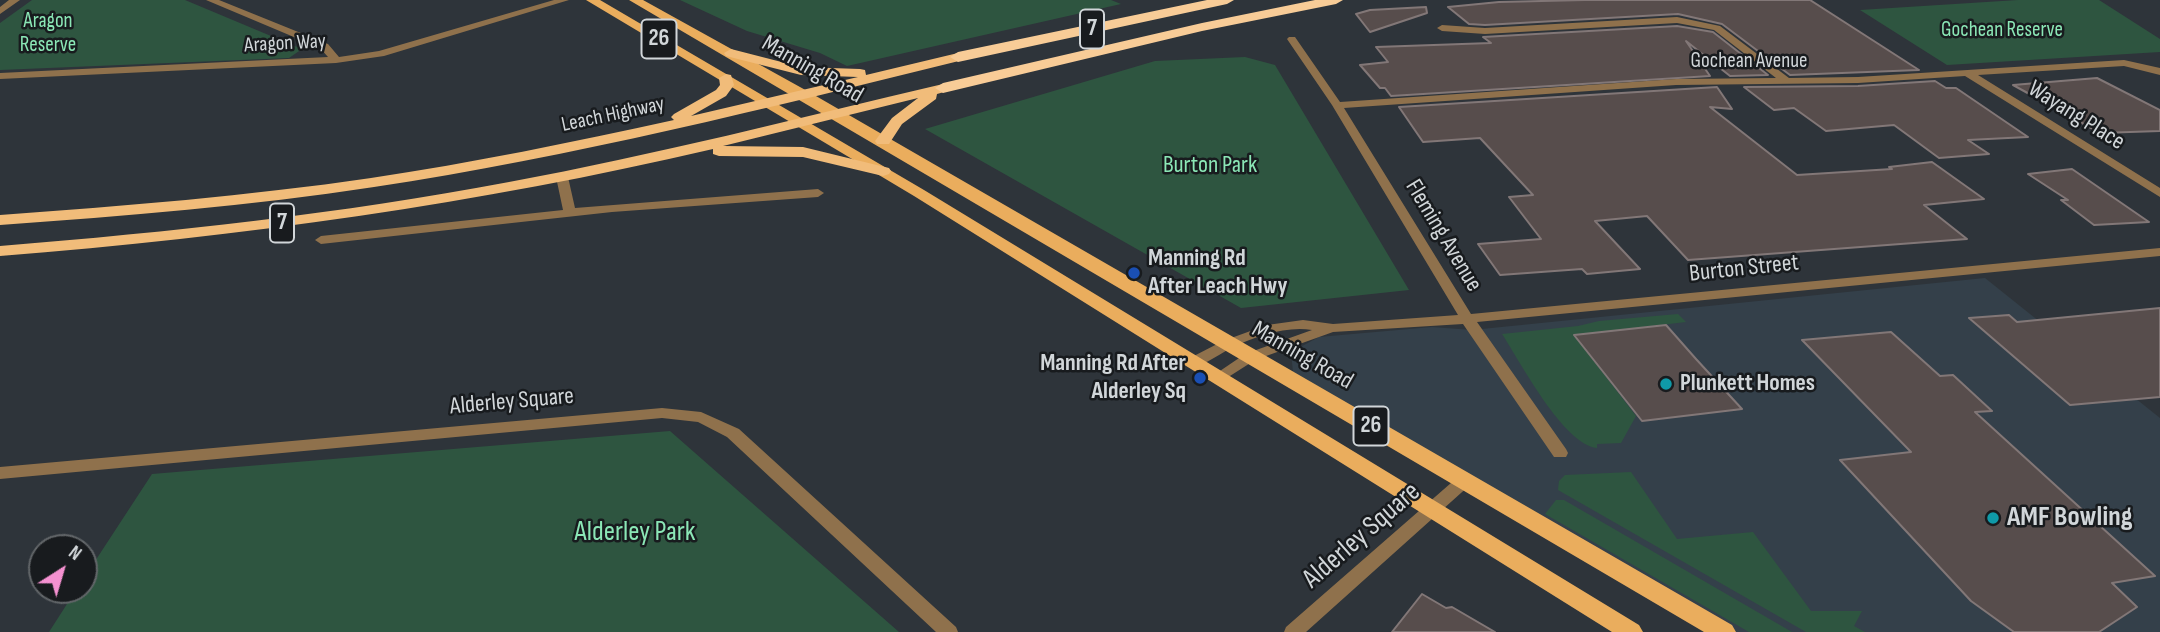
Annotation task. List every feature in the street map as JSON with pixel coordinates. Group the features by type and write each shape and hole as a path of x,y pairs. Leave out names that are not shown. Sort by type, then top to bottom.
{"highway":[{"name":"Leach Highway","path":"0,220 192,205 410,177 657,129 958,57 1227,0"},
{"name":"Leach Highway","path":"0,251 172,236 317,219 562,177 1202,27 1336,0"},
{"path":"730,53 813,72 898,72"},
{"path":"657,129 720,93 727,85 726,78"},
{"path":"883,141 888,130 908,111 943,88"},
{"path":"663,155 780,149 823,155 884,171"}],"main road":[{"name":"Manning Road","path":"592,0 884,171 1630,632"},
{"name":"Manning Road","path":"635,0 804,95 1724,632"}],"street":[{"path":"0,10 15,0"},
{"path":"211,0 324,46 336,60"},
{"name":"Aragon Way","path":"0,76 336,60 380,54 564,0"},
{"path":"1442,28 1485,31 1677,20 1698,22 1717,29 1787,81"},
{"name":"Fleming Avenue","path":"1292,39 1337,105 1467,319 1560,453"},
{"name":"Gochean Avenue","path":"1337,105 1676,82 1969,74 2124,64 2160,72"},
{"name":"Wayang Place","path":"1969,74 2160,193"},
{"path":"562,177 570,212"},
{"path":"321,240 570,212 818,193"},
{"name":"Burton Street","path":"1193,362 1228,344 1267,329 1303,324 1332,328 1467,319 2160,252"},
{"name":"Burton Street","path":"1219,378 1250,357 1332,328"},
{"name":"Alderley Square","path":"0,473 662,413 701,417 733,433 949,632"},
{"name":"Alderley Square","path":"1293,632 1465,480"}],"shaded area":[{"path":"1985,278 2160,418 2160,632 1733,632 1293,372 1291,352 1319,337 1432,327 1472,330"}],"green space":[{"name":"Aragon Reserve","path":"32,0 185,0 302,49 289,58 0,70 0,23"},
{"path":"680,0 1111,0 1121,4 847,66 820,53 747,31"},
{"name":"Gochean Reserve","path":"2018,0 2099,0 2160,39 2160,52 1947,65 1860,10"},
{"name":"Burton Park","path":"1245,57 1275,65 1409,290 1241,308 925,129 1155,61"},
{"path":"1678,314 1686,322 1574,335 1636,416 1621,443 1597,444 1597,448 1570,433 1557,418 1502,334 1578,326 1599,321"},
{"name":"Alderley Park","path":"670,431 899,632 49,632 67,604 98,604 98,557 152,474"},
{"path":"1631,472 1677,539 1753,532 1811,611 1862,611 1854,626 1865,632 1806,632 1558,490 1559,481 1565,475"},
{"path":"1556,500 1564,500 1792,632 1749,632 1545,514"}],"building":[{"path":"1810,0 1919,70 1790,75 1722,24 1678,14 1485,25 1469,24 1448,7 1499,2"},
{"path":"1426,7 1427,13 1370,32 1356,14 1370,10"},
{"path":"1677,26 1713,32 1768,75 1730,76 1686,41 1710,76 1391,96 1385,88 1380,88 1360,65 1388,62 1376,47 1491,43 1483,37"},
{"path":"2097,78 2160,110 2160,131 2100,133 2013,85"},
{"path":"1935,81 1946,88 1956,88 2028,137 1968,140 1989,154 1939,158 1894,125 1826,131 1794,108 1774,110 1744,87 1858,86"},
{"path":"1717,87 1732,109 1710,107 1797,175 1892,169 1889,167 1932,162 1984,199 1924,205 1967,239 1688,260 1647,216 1595,221 1640,269 1587,274 1582,269 1500,275 1478,244 1541,239 1509,197 1533,195 1480,138 1423,142 1399,107"},
{"path":"2072,169 2149,222 2094,225 2061,200 2068,200 2028,174"},
{"path":"2160,308 2160,397 2070,405 1969,318 2009,315 2017,322"},
{"name":"Plunkett Homes","path":"1666,325 1742,409 1642,421 1574,335"},
{"name":"AMF Bowling","path":"1891,332 1940,376 1953,375 1992,411 1975,412 2155,576 2112,583 2137,607 2099,632 2014,632 1971,601 1840,460 1911,452 1802,340"},
{"path":"1422,594 1446,608 1452,607 1495,632 1392,632"}],"place":[{"name":"Manning Rd After Leach Hwy","path":"1134,273"},
{"name":"Manning Rd After Alderley Sq","path":"1200,378"},
{"name":"Plunkett Homes","path":"1666,384"},
{"name":"AMF Bowling","path":"1993,518"}]}
